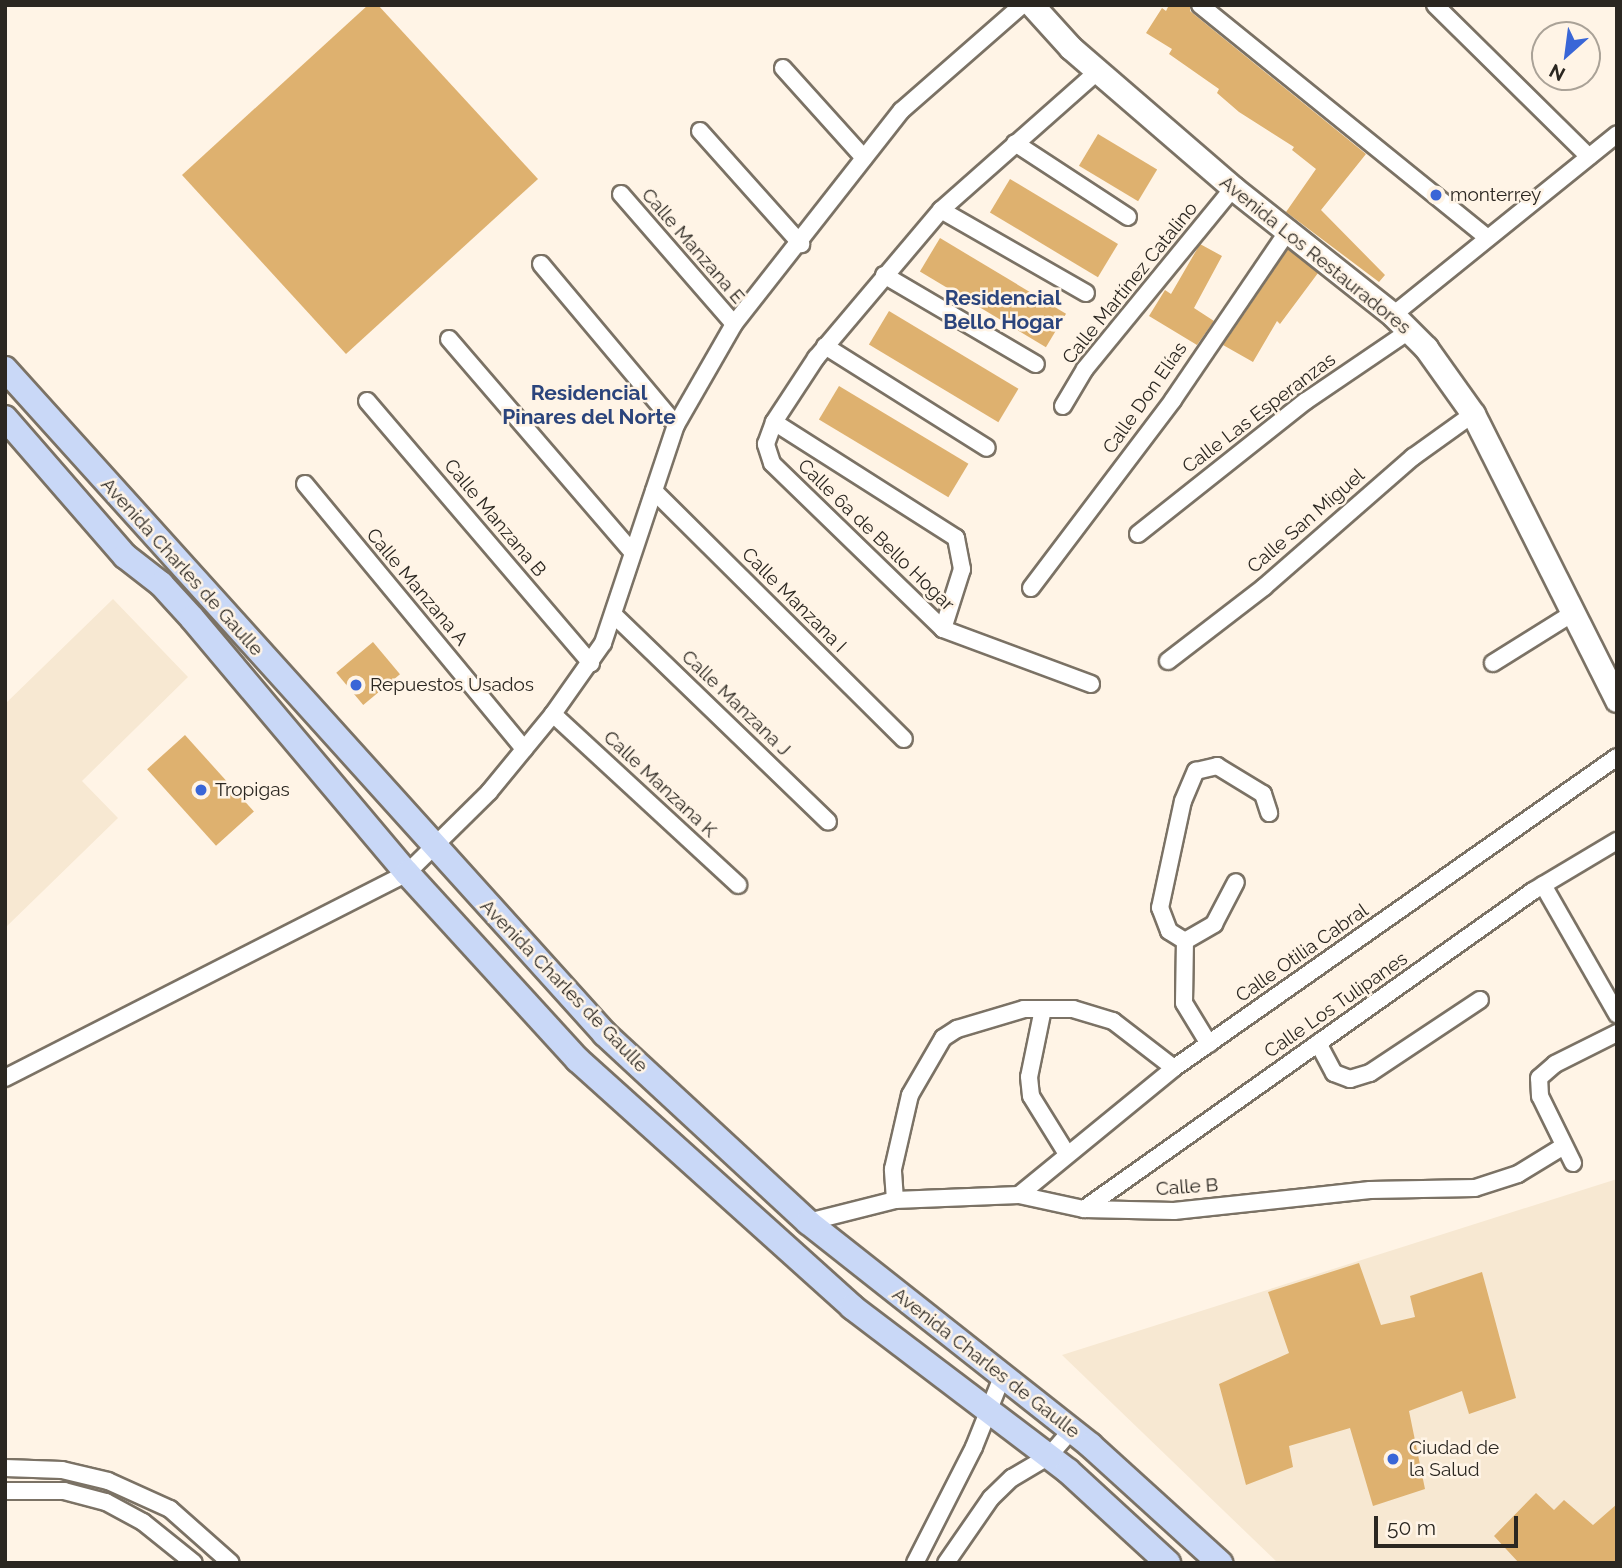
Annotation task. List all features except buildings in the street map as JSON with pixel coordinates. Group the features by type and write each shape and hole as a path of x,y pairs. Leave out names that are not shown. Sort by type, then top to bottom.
{"main road":[{"name":"Avenida Charles de Gaulle","path":"5,369 434,848 605,1034 808,1222 1071,1431 1220,1563"},
{"name":"Avenida Charles de Gaulle","path":"5,418 125,556 161,584 192,618 407,873 578,1060 852,1307 1049,1456 1168,1563"},
{"path":"578,1060 605,1034"}],"street":[{"path":"5,1061 11,1075 407,873 434,848 524,749 591,663 615,616 632,552 676,425 734,324 801,244 901,111 1022,5"},
{"name":"Avenida Los Restauradores","path":"1032,5 1098,71 1233,188 1289,229 1409,331 1474,414 1617,700"},
{"path":"1200,5 1488,238"},
{"path":"1435,5 1589,157"},
{"path":"783,68 864,158"},
{"path":"943,629 962,569 956,538 774,422 825,346 941,210 1098,71"},
{"path":"700,131 801,244"},
{"path":"1393,315 1617,134"},
{"path":"1015,143 1128,217"},
{"name":"Calle Martínez Catalino","path":"1063,406 1085,369 1233,188"},
{"name":"Calle Manzana E","path":"621,194 734,324"},
{"path":"941,210 1086,293"},
{"name":"Calle Don Elías","path":"1031,588 1173,400 1289,229"},
{"path":"541,264 676,425"},
{"path":"884,275 1036,364"},
{"name":"Calle Las Esperanzas","path":"1139,534 1277,423 1409,331"},
{"path":"449,339 632,552"},
{"path":"825,346 987,448"},
{"name":"Calle Manzana B","path":"367,401 591,663"},
{"name":"Calle San Miguel","path":"1168,662 1264,587 1413,457 1474,414"},
{"name":"Calle 6a de Bello Hogar","path":"774,422 766,444 772,463 943,629 1091,684"},
{"name":"Calle Manzana A","path":"305,484 524,749"},
{"name":"Calle Manzana I","path":"654,491 904,739"},
{"path":"1493,663 1573,613"},
{"name":"Calle Manzana J","path":"615,616 828,821"},
{"name":"Calle Manzana K","path":"553,714 738,886"},
{"name":"Calle Otilia Cabral","path":"1019,1195 1174,1068 1617,757"},
{"path":"1185,941 1169,931 1160,908 1183,801 1196,771 1217,766 1244,779 1264,794 1269,813"},
{"name":"Calle Los Tulipanes","path":"1084,1209 1543,885 1617,841"},
{"path":"1185,941 1214,924 1236,882"},
{"path":"1543,885 1617,1014"},
{"path":"1185,941 1184,1003 1209,1044"},
{"path":"1318,1043 1334,1073 1350,1079 1370,1073 1480,1000"},
{"path":"895,1200 893,1169 910,1095 943,1038 971,1024 1043,1009 1073,1009 1112,1021 1174,1068"},
{"path":"1043,1009 1029,1077 1031,1096 1067,1154"},
{"path":"1573,1163 1562,1147 1540,1096 1539,1078 1555,1064 1617,1033"},
{"name":"Calle B","path":"808,1222 895,1200 1019,1195 1084,1209 1174,1211 1370,1191 1475,1188 1518,1174 1562,1147"},
{"path":"915,1563 974,1447 1002,1377"},
{"path":"946,1563 991,1498 1012,1478 1049,1456 1071,1431"},
{"path":"5,1468 62,1470 108,1481 170,1509 231,1563"},
{"path":"5,1491 64,1491 106,1502 143,1522 194,1563"}],"shaded area":[{"path":"113,599 188,677 82,781 118,818 5,928 5,704"},
{"name":"Ciudad de la Salud","path":"1617,1179 1617,1563 1278,1563 1062,1355"}],"place":[{"name":"monterrey","path":"1436,195"},
{"name":"Repuestos Usados","path":"356,685"},
{"name":"Tropigas","path":"201,790"},
{"name":"Ciudad de la Salud","path":"1393,1459"}],"district":[{"name":"Residencial Bello Hogar","path":"1003,310"},
{"name":"Residencial Pinares del Norte","path":"589,405"}]}
